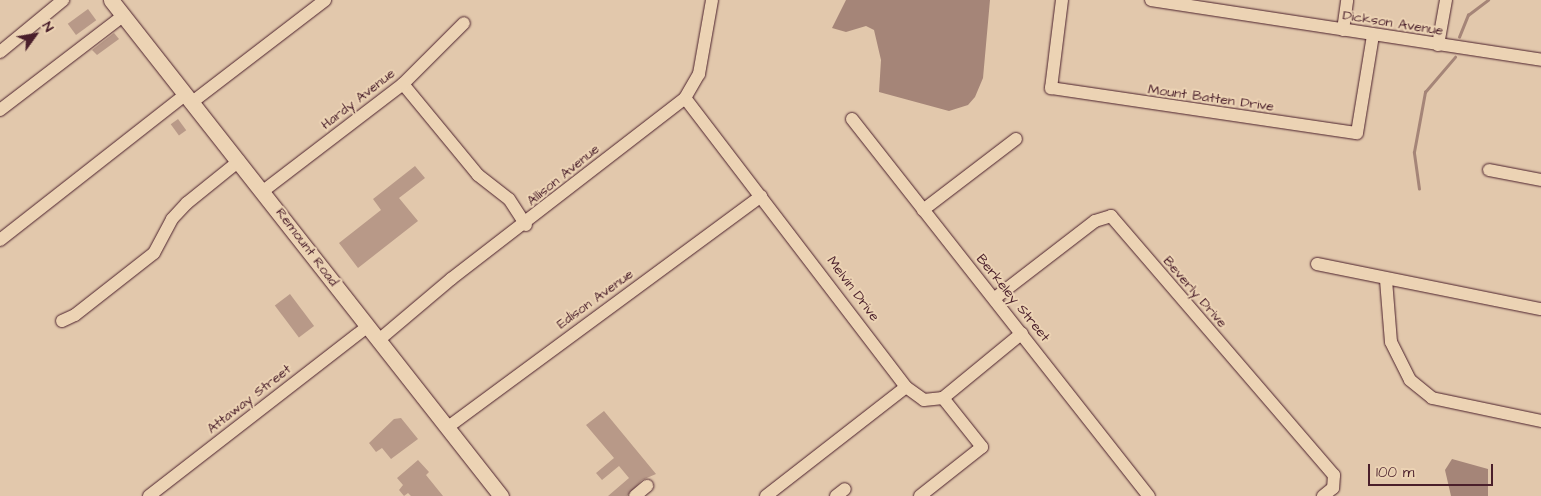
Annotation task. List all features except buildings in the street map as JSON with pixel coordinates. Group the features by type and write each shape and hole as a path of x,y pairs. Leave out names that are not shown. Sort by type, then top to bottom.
{"main road":[{"name":"Remount Road","path":"111,0 380,339 501,496"}],"street":[{"path":"0,52 62,0"},
{"path":"0,240 188,99 325,0"},
{"name":"Allison Avenue","path":"380,339 451,279 526,224 686,98 699,74 712,0"},
{"name":"Mount Batten Drive","path":"1062,0 1051,88 1357,133 1373,35"},
{"name":"Dickson Avenue","path":"1151,0 1541,60"},
{"path":"1242,13 1244,0"},
{"path":"1343,30 1347,0"},
{"path":"1438,44 1446,0"},
{"path":"0,110 122,16"},
{"name":"Hardy Avenue","path":"263,191 403,84 464,23"},
{"path":"403,84 478,175 509,199 526,224"},
{"name":"Melvin Drive","path":"686,98 906,386 924,400 943,398"},
{"name":"Berkeley Street","path":"852,119 995,298 1149,496"},
{"path":"923,210 1016,139"},
{"path":"62,321 75,315 154,253 172,219 186,203 239,161"},
{"path":"1489,170 1541,180"},
{"name":"Edison Avenue","path":"448,427 762,196"},
{"name":"Beverly Drive","path":"995,298 1095,222 1111,216 1334,475 1333,488 1323,496"},
{"path":"1317,264 1386,280 1541,309"},
{"path":"1386,280 1391,342 1410,380 1432,398 1541,421"},
{"name":"Attaway Street","path":"149,496 368,326"},
{"path":"920,496 982,447 943,398 1022,333"},
{"path":"766,496 906,386"},
{"path":"634,496 647,486"}],"shaded area":[{"path":"846,0 990,0 983,78 975,97 968,105 949,111 879,92 881,60 874,30 866,26 846,32 832,28"},
{"path":"1452,459 1488,469 1488,496 1451,496 1445,470"}],"waterway":[{"path":"1459,37 1468,15 1488,0"},
{"path":"1419,189 1414,152 1425,92 1455,57"}]}
